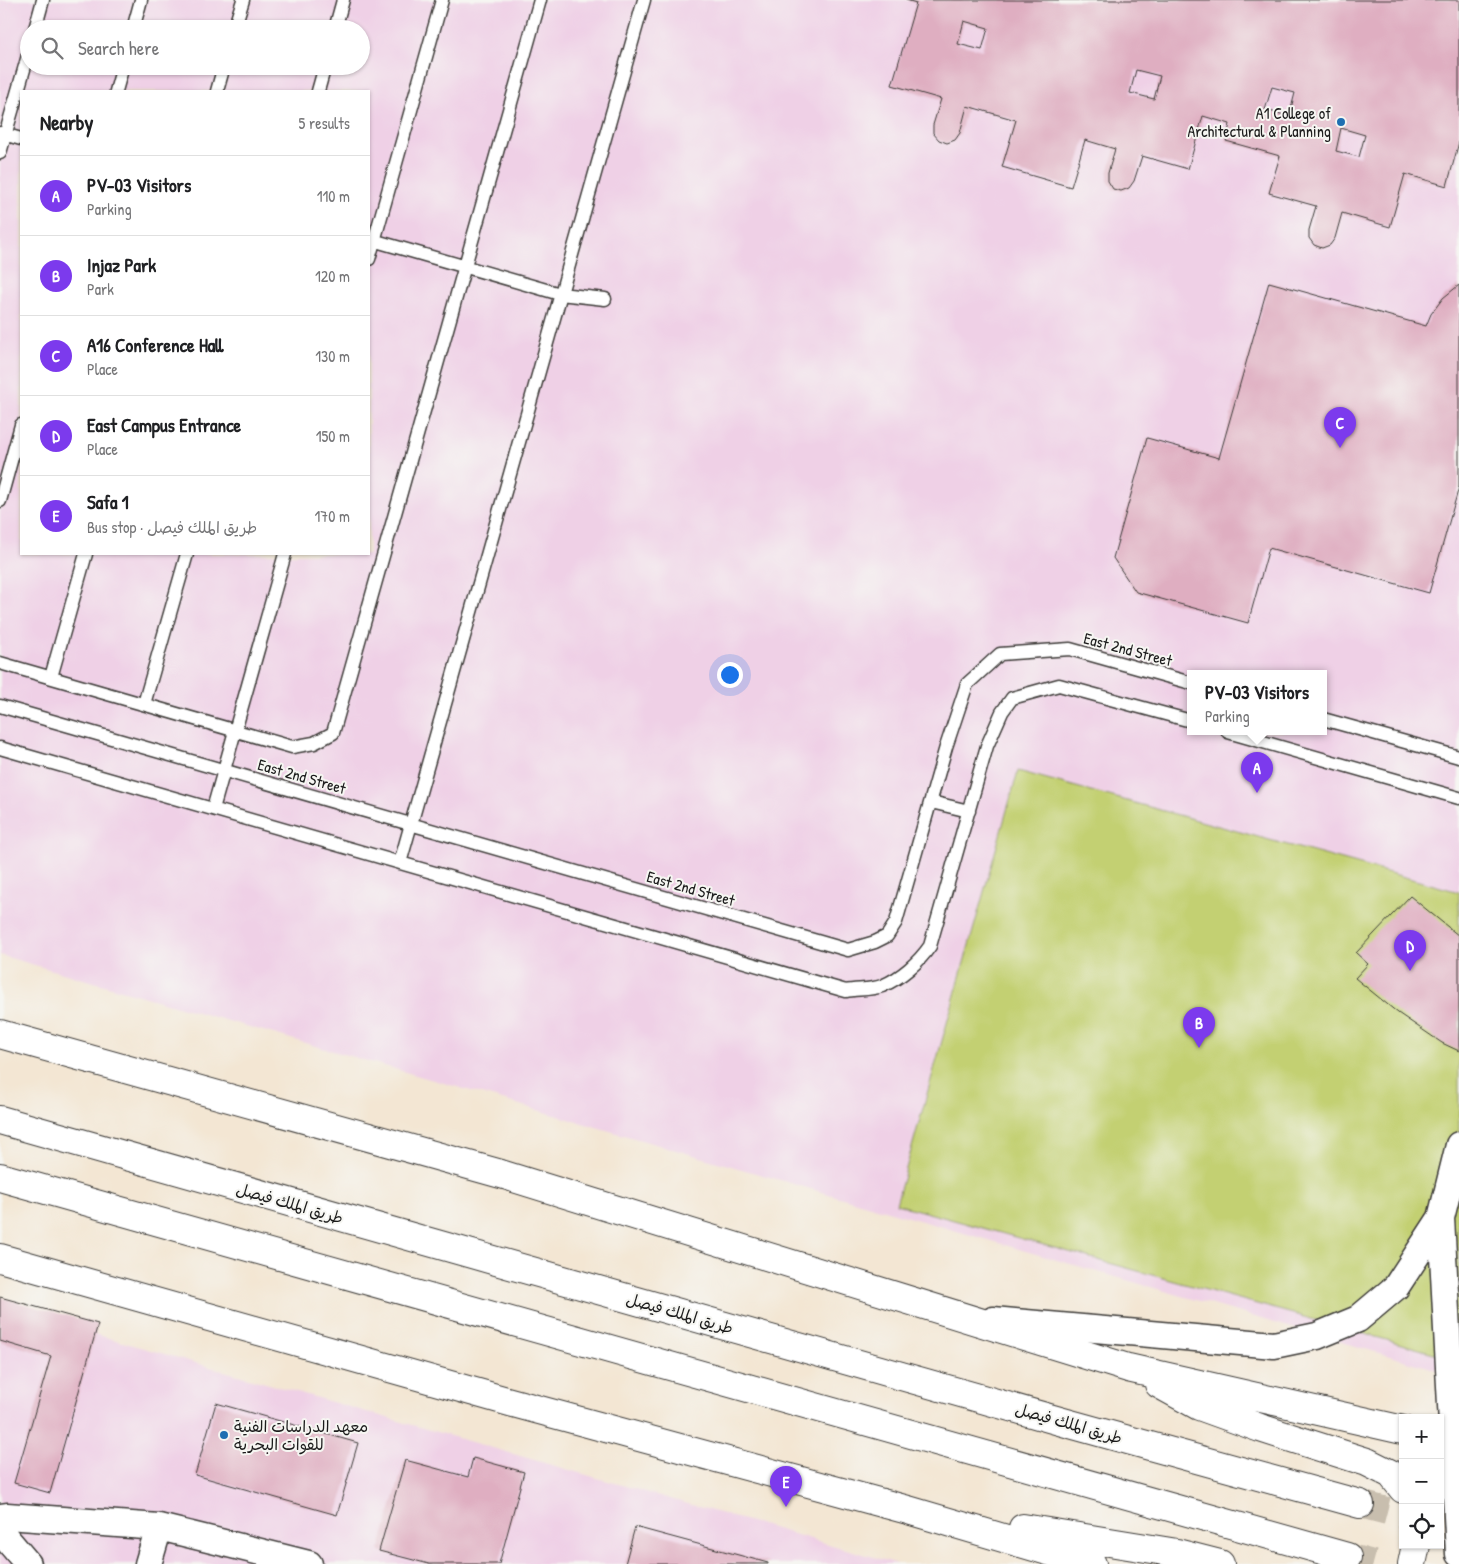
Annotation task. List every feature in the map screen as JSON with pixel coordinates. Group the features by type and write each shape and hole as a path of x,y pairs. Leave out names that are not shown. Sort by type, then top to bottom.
{"main road":[{"path":"0,1034 501,1174 1128,1368 1399,1429"},
{"name":"طريق الملك فيصل","path":"0,1120 1360,1504"},
{"path":"0,1177 1348,1557"},
{"path":"0,1258 510,1402 908,1510 1092,1564"},
{"path":"1128,1368 1198,1406 1367,1462 1391,1474 1399,1484"},
{"path":"908,1510 1177,1553 1220,1564"},
{"path":"1412,1564 1415,1549"}],"street":[{"path":"1459,1145 1441,1218 1451,1442 1459,1554"},
{"path":"965,1317 1274,1345 1317,1336 1358,1319 1396,1287 1441,1218"},
{"path":"0,1517 159,1527 310,1564"},
{"path":"148,1564 159,1527"},
{"path":"0,1531 28,1564"}],"lane":[{"path":"37,20 43,0"},
{"path":"136,20 142,0"},
{"path":"236,20 242,0"},
{"path":"337,20 343,0"},
{"path":"442,0 371,240 560,294 605,298"},
{"path":"0,663 292,747 314,743 333,733 540,0"},
{"path":"400,863 644,0"},
{"path":"0,153 3,134 22,75"},
{"path":"116,90 120,75"},
{"path":"217,90 221,75"},
{"path":"318,90 322,75"},
{"path":"3,134 20,139"},
{"path":"0,501 20,430"},
{"path":"51,677 86,555"},
{"path":"144,704 187,555"},
{"path":"213,809 285,555"},
{"name":"East 2nd Street","path":"0,706 848,950 875,942 887,936 896,922 946,747 967,684 1000,654 1070,649 1187,682"},
{"path":"0,748 846,991 880,986 893,980 921,958 930,946 987,746 1002,712 1012,698 1059,685 1187,720"},
{"path":"1327,720 1459,757"},
{"path":"1238,735 1459,798"},
{"path":"931,802 969,811"}],"shaded area":[{"path":"0,0 1459,0 1459,1376 0,955"},
{"name":"معهد الدراسات الفنية للقوات البحرية","path":"0,1307 898,1564 0,1564"}],"green space":[{"path":"1018,771 1459,892 1459,1360 896,1204"}],"building":[{"name":"A1 College of Architectural & Planning","path":"906,0 1459,0 1459,142 1447,186 1405,174 1390,227 1342,213 1335,238 1330,245 1322,248 1314,245 1309,238 1309,230 1316,206 1269,193 1280,156 1226,141 1230,124 1203,116 1188,169 1142,156 1134,181 1129,188 1121,191 1113,189 1108,181 1108,173 1115,149 1085,140 1071,187 1002,167 1016,120 967,106 960,133 955,140 947,143 939,140 933,133 933,125 941,99 892,85 916,3","holes":["964,21 988,28 982,50 958,44","1136,70 1160,76 1154,99 1130,93","1272,87 1295,93 1289,116 1265,110","1341,128 1365,135 1359,157 1336,151"]},
{"path":"1269,282 1426,326 1431,314 1443,298 1459,285 1459,487 1429,593 1269,548 1248,623 1136,592 1113,558 1147,438 1219,458"},
{"path":"1410,896 1459,936 1459,1051 1442,1043 1398,1013 1355,978 1368,964 1356,953"},
{"path":"0,1297 98,1324 50,1493 14,1483 51,1356 0,1341"},
{"path":"216,1403 358,1443 337,1515 195,1475"},
{"path":"473,1458 524,1472 499,1564 429,1564 379,1551 405,1460 468,1477"},
{"path":"635,1527 768,1563 768,1564 625,1564"}],"tunnel":[{"path":"1360,1504 1399,1514"},
{"path":"1347,1557 1373,1564"}],"place":[{"name":"A1 College of Architectural & Planning","path":"1341,122"},
{"name":"A16 Conference Hall","path":"1340,448"},
{"name":"PV-03 Visitors","path":"1257,793"},
{"name":"East Campus Entrance","path":"1410,971"},
{"name":"Injaz Park","path":"1199,1048"},
{"name":"معهد الدراسات الفنية للقوات البحرية","path":"224,1435"},
{"name":"Safa 1","path":"786,1507"}]}
